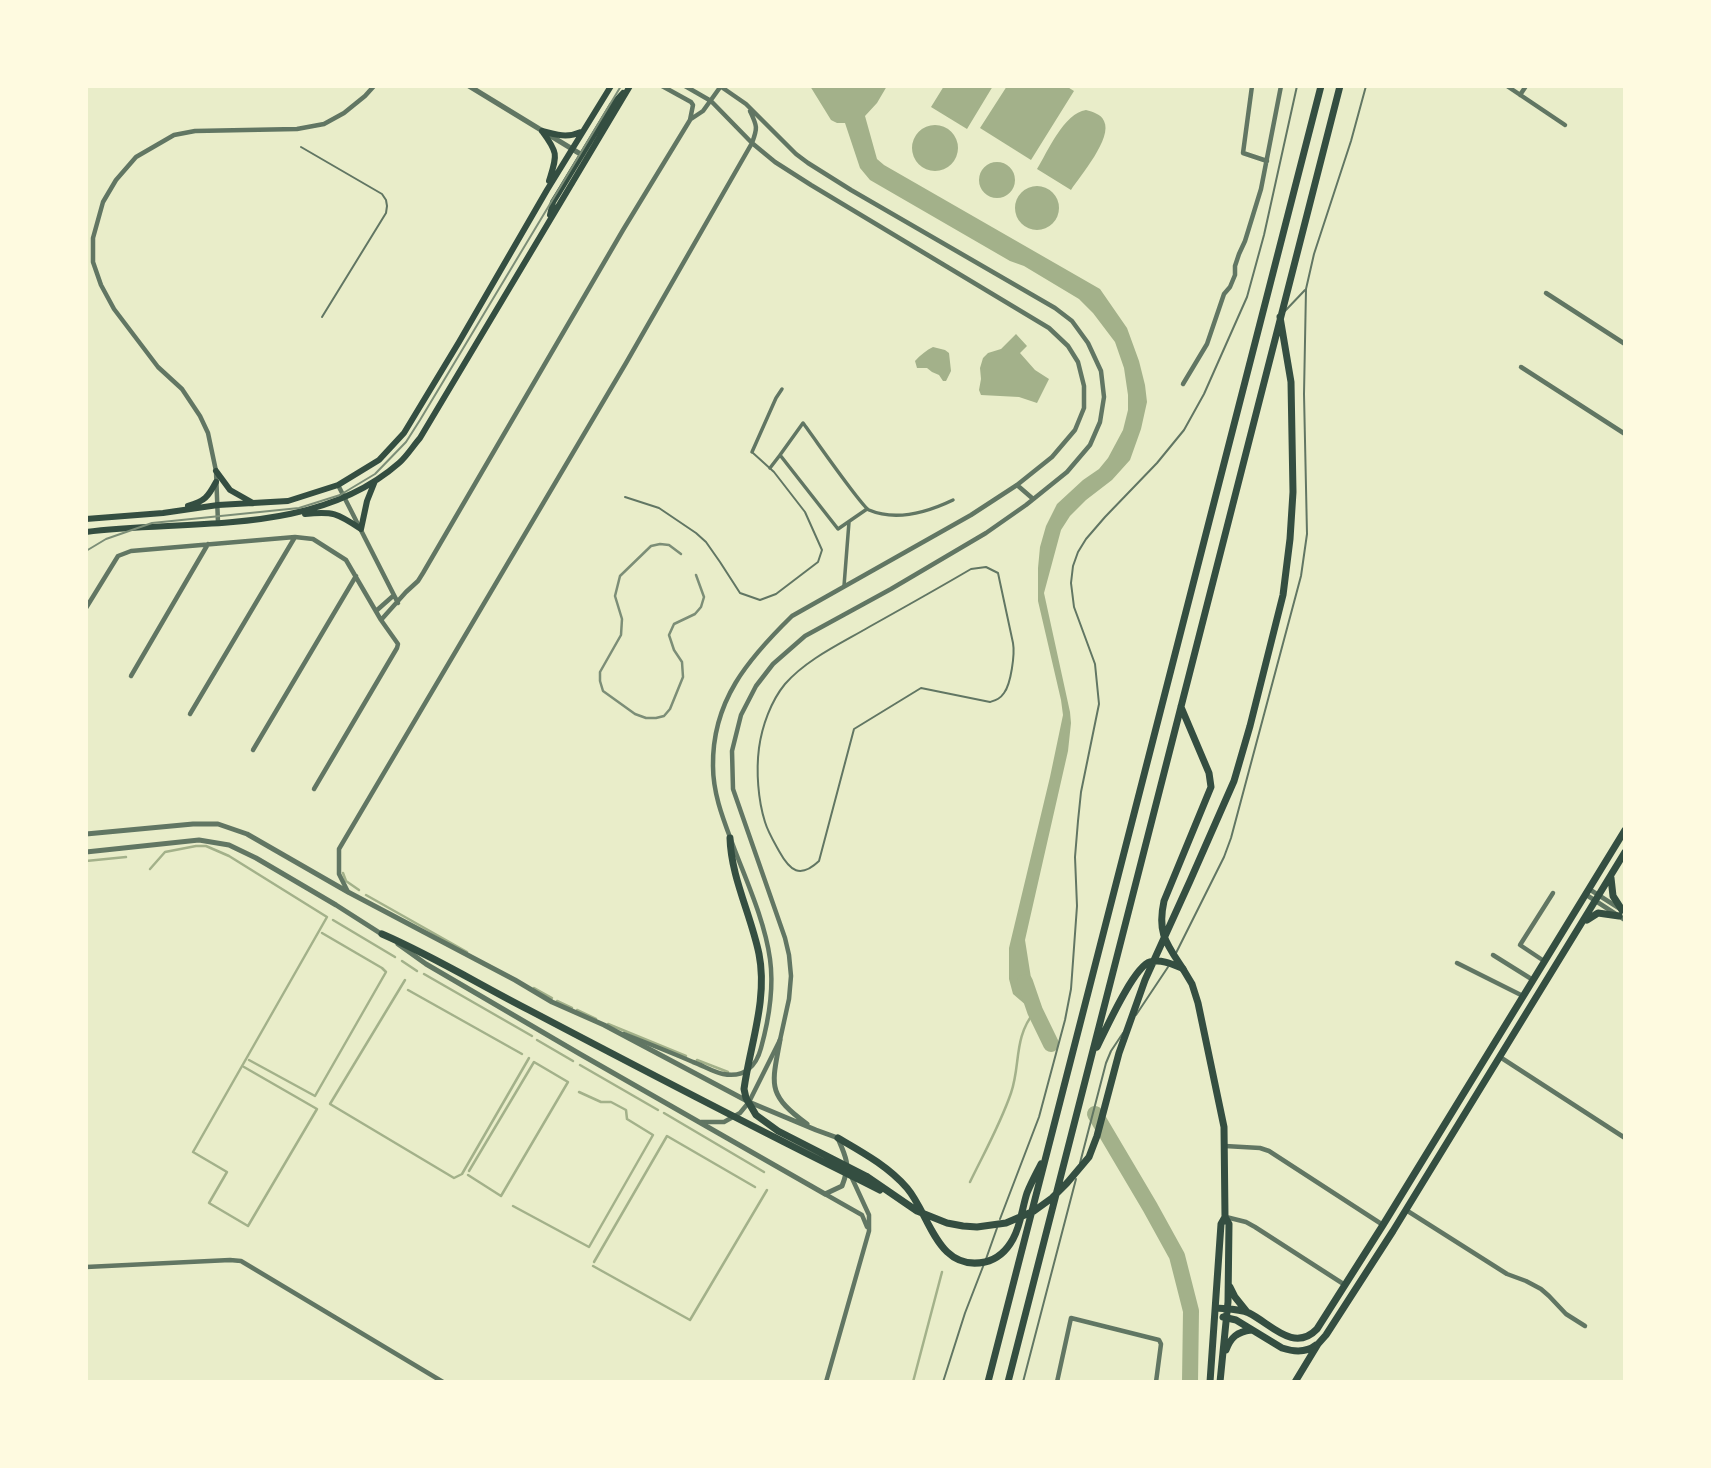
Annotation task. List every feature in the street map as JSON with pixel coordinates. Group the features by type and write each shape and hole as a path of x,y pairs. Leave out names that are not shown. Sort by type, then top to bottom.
{"main road":[{"path":"86,519 163,513 218,505 288,501 338,485 380,460 404,433 611,86"},
{"path":"296,514 345,497 375,480 400,462 420,438 631,86"},
{"path":"550,220 553,202 612,105 631,86"},
{"path":"988,1382 1321,86"},
{"path":"1008,1382 1340,86"},
{"path":"542,131 562,137 578,135 584,131"},
{"path":"542,131 555,149 556,158 547,190"},
{"path":"730,838 731,855 759,955 761,976 761,993 744,1089 756,1115 778,1131 866,1176 917,1212 947,1223 977,1227 1006,1223 1040,1208 1067,1183 1089,1157 1140,991 1220,814 1238,768 1250,726 1283,595 1290,538 1293,492 1291,382 1280,317"},
{"path":"216,471 230,490 255,504"},
{"path":"86,533 328,512 337,514 360,529 375,480"},
{"path":"163,513 200,503 207,498 216,482"},
{"path":"1181,706 1209,773 1211,787 1164,901 1161,929 1192,984 1224,1127 1225,1217 1229,1224 1227,1313 1220,1382"},
{"path":"1228,1283 1234,1297 1247,1312 1279,1333 1298,1339 1317,1329 1625,830"},
{"path":"1227,1313 1276,1345 1289,1350 1305,1351 1313,1348 1326,1335 1406,1210 1625,852"},
{"path":"1612,874 1612,896 1623,915"},
{"path":"1578,932 1586,921 1598,913 1623,915"},
{"path":"382,934 414,948 782,1142 899,1200"},
{"path":"1090,1060 1116,1008 1144,965 1150,961 1166,962 1183,968"},
{"path":"838,1138 870,1156 905,1186 941,1246 951,1256 974,1264 993,1260 1004,1252 1014,1237 1027,1193 1049,1148"},
{"path":"1210,1382 1221,1224 1225,1217"},
{"path":"1216,1312 1247,1312"},
{"path":"1223,1357 1233,1337 1251,1330"},
{"path":"1295,1382 1318,1344"}],"street":[{"path":"218,523 216,471 208,433 200,416 182,389 158,367 114,310 101,285 93,262 93,238 103,202 136,157 163,139 195,131 297,129 324,124 344,113 374,86"},
{"path":"469,86 582,155"},
{"path":"381,620 423,573 690,120 693,105 691,102 662,86"},
{"path":"86,834 218,824 247,834 552,1002 723,1074 742,1073 751,1068 761,1049 771,998 770,959 763,929 716,796 713,765 717,727 728,697 743,669 792,617 971,515 1017,485 1052,457 1075,430 1084,408 1084,386 1078,362 1068,346 1049,328 775,162 752,143 711,101 685,86"},
{"path":"690,120 704,111 720,86 746,104 808,163 1055,308 1072,321 1088,343 1101,371 1104,397 1100,422 1090,445 1067,472 965,546 805,636 773,664 756,686 741,715 732,751 733,789 780,921 789,955 789,999 773,1078 776,1095 789,1110 816,1130"},
{"path":"1252,86 1243,153 1267,161"},
{"path":"1184,384 1207,344 1224,294 1235,275 1235,266 1255,213 1281,86"},
{"path":"1507,86 1565,125"},
{"path":"1520,94 1525,86"},
{"path":"348,892 339,874 339,849 626,363 752,143 757,124 746,104"},
{"path":"1546,293 1625,344"},
{"path":"1521,368 1625,434"},
{"path":"752,452 782,389"},
{"path":"770,468 803,423 867,509 889,515 910,514 933,510 953,500"},
{"path":"780,454 838,529 867,509"},
{"path":"338,485 398,603"},
{"path":"1017,485 1032,499"},
{"path":"844,588 849,522"},
{"path":"190,714 295,537"},
{"path":"86,608 118,556 131,551 295,537 313,539 346,560 398,644 314,789"},
{"path":"131,676 208,544"},
{"path":"253,750 356,576"},
{"path":"376,611 393,596"},
{"path":"86,852 199,840 229,845 313,891 426,964 862,1215 869,1231"},
{"path":"1587,891 1623,915"},
{"path":"1544,961 1520,945 1553,893"},
{"path":"1493,955 1533,980"},
{"path":"1457,963 1523,996"},
{"path":"604,1025 749,1102 838,1138 848,1170 869,1215 869,1231 826,1382"},
{"path":"699,1122 724,1122 740,1113 749,1102 780,1040"},
{"path":"1500,1057 1625,1138"},
{"path":"1224,1146 1269,1151 1383,1225"},
{"path":"825,1194 842,1186 848,1170"},
{"path":"1406,1210 1507,1274 1541,1289 1566,1314 1585,1326"},
{"path":"1225,1217 1255,1227 1345,1285"},
{"path":"86,1267 241,1262 443,1382"},
{"path":"1056,1382 1071,1318 1159,1340 1161,1344 1156,1382"}],"lane":[{"path":"943,1382 965,1313 1039,1116 1071,989 1077,906 1075,857 1078,821 1081,792 1099,704 1095,664 1074,607 1071,583 1073,566 1086,539 1157,463 1184,429 1204,394 1247,298 1297,86"},
{"path":"1023,1382 1106,1063 1116,1042 1159,982 1224,857 1304,564 1307,534 1304,394 1306,289 1314,254 1366,86"},
{"path":"302,147 377,190 387,205 386,213 322,317"},
{"path":"1280,317 1306,289"},
{"path":"625,498 659,508 696,533 726,569 740,593 760,600 776,594 818,562 822,550 805,512 770,468 752,452"},
{"path":"986,567 998,573 1014,652 1007,690 998,700 990,702 921,688 854,729 819,861 803,872 793,870 785,863 765,821 758,776 759,749 764,724 784,686 824,652 971,569 986,567"}],"shaded area":[{"path":"810,86 887,86 865,116 877,159 1100,289 1127,328 1145,385 1147,402 1130,460 1112,480 1070,516 1061,530 1044,593 1071,723 1068,751 1025,940 1034,997 1027,1006 1013,994 1009,979 1009,948 1063,715 1038,601 1040,547 1046,526 1057,504 1099,469 1123,430 1128,410 1124,368 1115,342 1079,299 870,180 860,168 845,123 831,120"},
{"path":"944,86 993,86 967,129 931,107"},
{"path":"1007,86 1066,86 1074,91 1031,160 980,128"},
{"path":"1086,110 1103,119 1106,128 1100,147 1071,190 1037,169 1064,125"},
{"path":"935,125 951,132 958,148 951,164 935,171 919,164 912,148 919,132"},
{"path":"997,162 1010,167 1015,180 1010,193 997,198 984,193 979,180 984,167"},
{"path":"1037,186 1053,192 1059,208 1053,224 1037,230 1021,224 1015,208 1021,192"},
{"path":"1016,334 1027,346 1020,353 1035,370 1049,379 1037,403 1019,397 981,395 979,390 983,358 988,353 1001,349"},
{"path":"933,347 949,353 951,371 946,381 927,368 917,368 915,361"}],"waterway":[{"path":"150,869 165,852 206,846 229,856 327,917 193,1152 227,1172 209,1203 248,1226 317,1109 244,1067"},
{"path":"86,861 126,857"},
{"path":"343,873 346,881 359,890"},
{"path":"366,895 467,952"},
{"path":"333,920 395,957"},
{"path":"249,1060 315,1096 386,972 322,933"},
{"path":"402,961 417,971"},
{"path":"424,974 532,1036"},
{"path":"405,980 330,1104 454,1178 462,1174 529,1058"},
{"path":"1025,982 1051,1044"},
{"path":"534,988 552,998"},
{"path":"408,990 522,1054"},
{"path":"557,1001 572,1008"},
{"path":"577,1010 596,1019"},
{"path":"970,1182 1007,1105 1014,1082 1020,1041 1035,1011"},
{"path":"608,1024 686,1056"},
{"path":"537,1040 573,1061"},
{"path":"697,1060 728,1072"},
{"path":"468,1175 501,1196 568,1082 534,1062 469,1171"},
{"path":"580,1065 658,1110"},
{"path":"513,1206 589,1247 653,1135 627,1119 626,1110 611,1102 601,1102 579,1092"},
{"path":"664,1113 764,1172"},
{"path":"1095,1114 1177,1256 1191,1311 1190,1382"},
{"path":"594,1262 667,1136 755,1187"},
{"path":"593,1266 690,1320 767,1190"},
{"path":"913,1382 942,1272"}],"tram line":[{"path":"86,551 106,539 152,523 299,508 340,495 375,474 406,442 420,420 621,86"}],"railway":[{"path":"681,554 669,545 651,546 620,576 615,596 622,619 621,635 600,672 600,681 603,691 635,714 656,718 664,716 670,709 683,677 682,662 669,635 674,624 695,614 701,607 704,597 696,575"}]}
